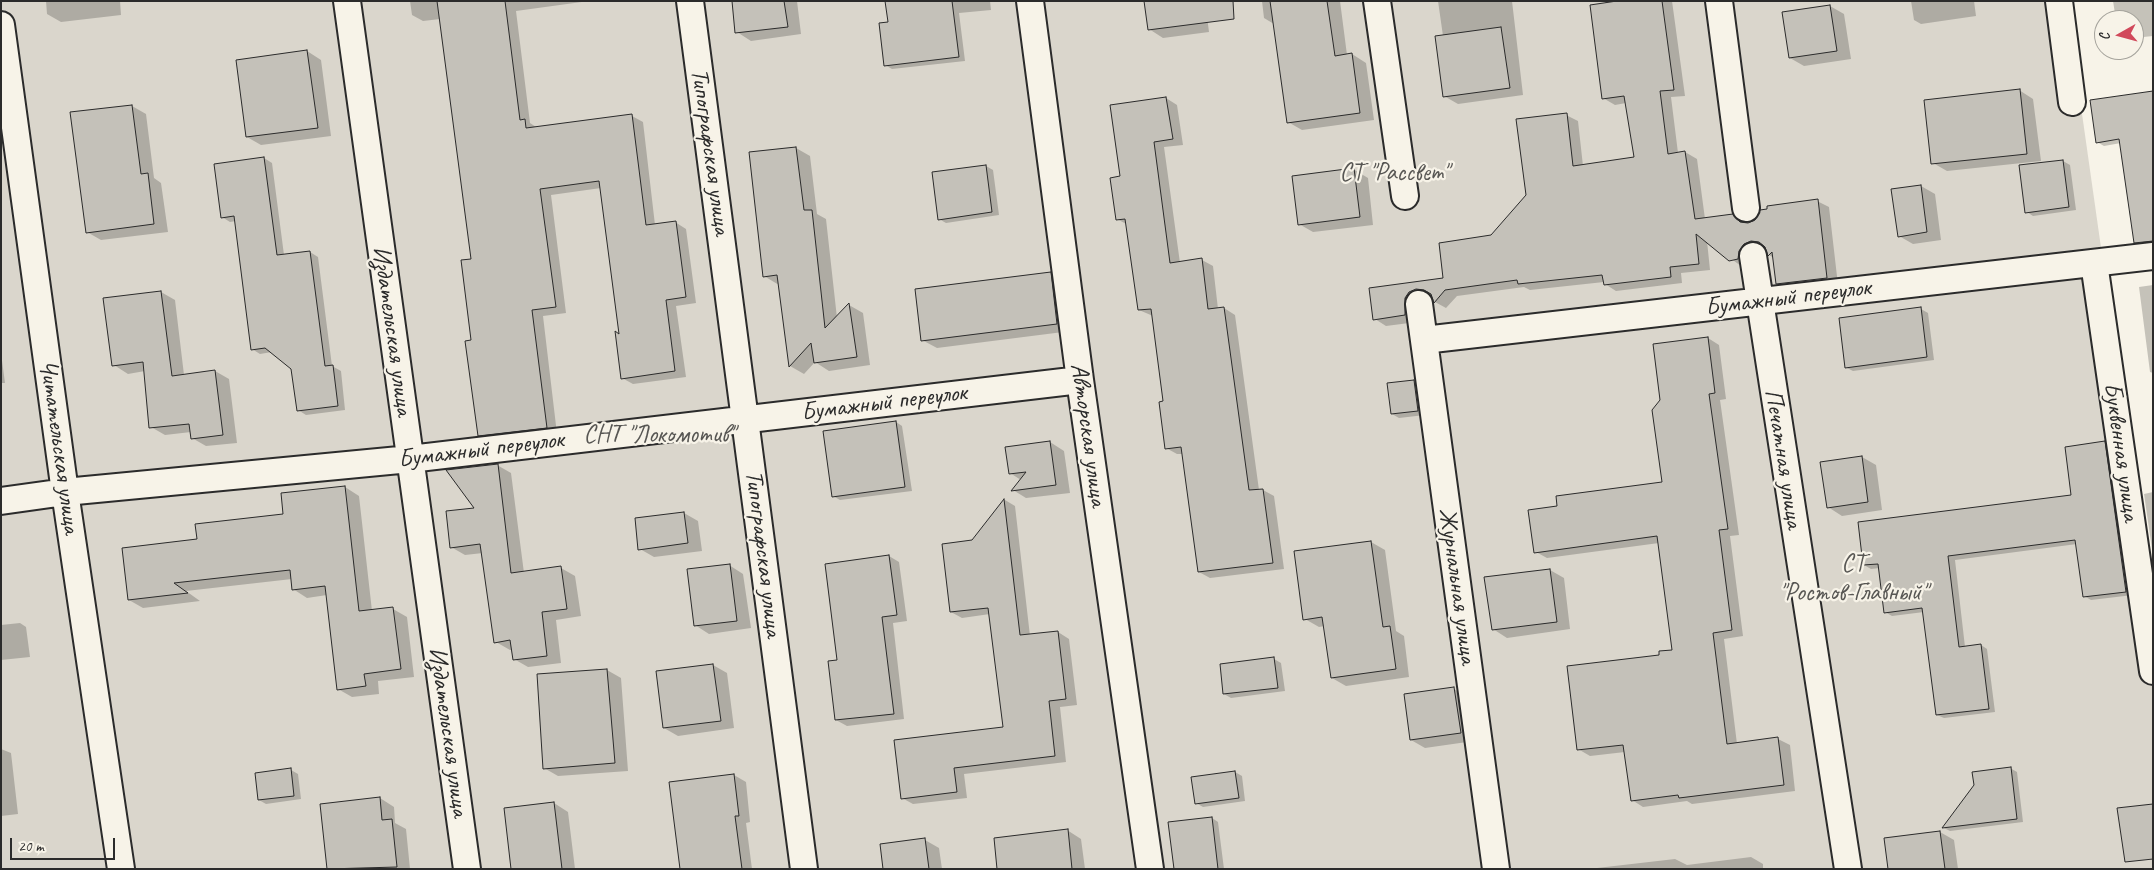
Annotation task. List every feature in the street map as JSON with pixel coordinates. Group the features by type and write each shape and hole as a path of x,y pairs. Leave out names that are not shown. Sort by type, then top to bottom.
{"street":[{"name":"Издательская улица","path":"347,1 467,869"},
{"name":"Типографская улица","path":"690,1 804,869"},
{"name":"Авторская улица","path":"1030,1 1080,380 1150,869"},
{"path":"1377,1 1405,196"},
{"path":"1719,1 1746,208"},
{"path":"2059,1 2072,102"},
{"name":"Читательская улица","path":"1,25 65,492 121,869"},
{"name":"Печатная улица","path":"1753,256 1758,301 1848,869"},
{"name":"Бумажный переулок","path":"1424,340 2153,256"},
{"name":"Буквенная улица","path":"2094,263 2153,671"},
{"name":"Журнальная улица","path":"1418,304 1496,869"},
{"name":"Бумажный переулок","path":"1,501 65,492 410,459 1080,380"}],"green space":[{"path":"1,1 2066,1 2153,614 2153,869 1,869"}],"building":[{"path":"437,1 505,1 520,120 525,119 526,128 632,114 646,225 676,221 686,297 666,300 675,371 621,379 615,331 619,334 599,181 540,189 556,307 532,310 547,428 478,436 465,341 471,340 461,260 471,259"},
{"path":"732,1 784,1 788,27 735,33"},
{"path":"885,1 952,1 959,57 884,66 879,23 888,22"},
{"path":"1144,1 1233,1 1234,19 1148,30"},
{"path":"1270,1 1327,1 1335,56 1352,53 1360,113 1287,123"},
{"path":"1617,1 1662,1 1674,90 1660,91 1668,154 1685,151 1695,219 1733,214 1740,222 1748,223 1755,220 1760,210 1767,209 1767,206 1818,199 1827,278 1776,284 1772,252 1768,256 1765,247 1759,242 1751,241 1744,244 1739,251 1738,259 1729,261 1696,234 1699,264 1670,267 1671,277 1604,285 1602,275 1518,284 1517,280 1445,290 1434,303 1431,294 1424,290 1416,289 1409,292 1405,298 1405,315 1373,320 1369,288 1443,278 1439,243 1491,235 1526,195 1516,119 1567,113 1573,166 1634,157 1624,96 1602,99 1590,5"},
{"path":"1830,5 1837,51 1789,58 1782,12"},
{"path":"1501,27 1510,88 1443,97 1435,36"},
{"path":"307,50 318,128 246,137 236,60"},
{"path":"2020,89 2027,154 1931,164 1924,100"},
{"path":"2153,91 2153,241 2134,243 2119,139 2096,143 2090,100"},
{"path":"1166,97 1173,139 1154,142 1170,263 1202,258 1208,309 1224,307 1249,490 1263,489 1273,563 1198,572 1181,447 1165,449 1159,402 1163,401 1151,309 1138,310 1125,219 1116,220 1110,178 1120,176 1110,105"},
{"path":"132,105 141,174 148,173 154,224 86,233 70,112"},
{"path":"796,147 804,210 812,210 825,328 849,303 857,357 814,363 811,343 789,367 777,275 763,277 749,152"},
{"path":"264,157 277,255 310,251 325,366 333,365 338,406 297,411 291,369 265,348 251,350 234,216 221,218 214,164"},
{"path":"2063,160 2069,207 2025,213 2019,165"},
{"path":"986,165 992,212 938,220 932,172"},
{"path":"1354,168 1360,217 1298,225 1292,176"},
{"path":"1921,185 1927,232 1898,237 1891,189"},
{"path":"1051,272 1057,324 921,341 915,289"},
{"path":"161,291 172,376 215,370 223,435 191,439 189,424 149,428 143,362 112,366 103,298"},
{"path":"1921,307 1927,357 1845,368 1839,318"},
{"path":"1708,337 1715,393 1709,394 1728,529 1719,530 1732,630 1713,633 1727,744 1778,737 1784,785 1679,798 1678,795 1631,801 1623,745 1577,750 1567,666 1659,655 1659,651 1672,650 1657,536 1534,553 1528,510 1557,506 1556,496 1662,482 1652,410 1660,400 1653,344"},
{"path":"1414,380 1418,411 1391,414 1387,383"},
{"path":"896,421 905,487 832,497 823,431"},
{"path":"1050,441 1056,485 1011,491 1026,472 1009,474 1005,447"},
{"path":"2105,441 2126,592 2083,597 2075,540 1948,556 1959,647 1981,644 1989,709 1936,715 1922,608 1884,613 1878,564 1863,565 1858,522 2071,495 2065,447"},
{"path":"1862,456 1868,502 1827,508 1820,462"},
{"path":"498,464 511,573 561,566 567,609 542,612 547,656 513,660 510,640 494,643 480,544 450,548 446,511 474,508 446,470"},
{"path":"345,486 359,611 393,607 401,669 364,674 366,686 337,690 325,586 292,590 290,570 174,583 188,593 128,600 122,548 197,539 195,524 283,514 281,493"},
{"path":"1004,499 1020,635 1058,631 1066,699 1049,701 1055,756 954,768 957,792 901,799 894,740 1003,727 988,608 950,612 942,544 972,540"},
{"path":"684,512 688,543 638,550 635,518"},
{"path":"1371,541 1383,627 1390,626 1396,669 1331,678 1322,617 1303,620 1294,551"},
{"path":"889,555 897,615 882,617 894,714 835,720 828,661 837,660 825,564"},
{"path":"730,564 737,621 694,626 687,569"},
{"path":"1550,569 1557,622 1492,630 1484,577"},
{"path":"1274,657 1278,688 1223,694 1220,664"},
{"path":"713,664 721,721 663,728 656,671"},
{"path":"607,669 615,763 543,769 537,674"},
{"path":"1454,687 1461,733 1410,740 1404,694"},
{"path":"2011,767 2017,819 1942,828 1974,785 1972,772"},
{"path":"291,768 294,796 258,800 255,773"},
{"path":"1235,771 1239,798 1195,804 1191,777"},
{"path":"734,774 739,816 735,816 742,869 680,869 669,782"},
{"path":"380,797 382,820 392,819 397,867 327,869 320,804"},
{"path":"554,802 562,869 511,869 504,808"},
{"path":"2153,804 2153,859 2125,862 2117,808"},
{"path":"1212,817 1218,869 1174,869 1168,822"},
{"path":"1068,829 1072,869 997,869 994,838"},
{"path":"1940,831 1945,869 1888,869 1884,838"},
{"path":"925,838 929,869 883,869 880,844"}],"park label":[{"name":"СТ \"Рассвет\"","path":"1394,173"},
{"name":"СНТ \"Локомотив\"","path":"659,435"},
{"name":"СТ \"Ростов-Главный\"","path":"1853,578"}]}
